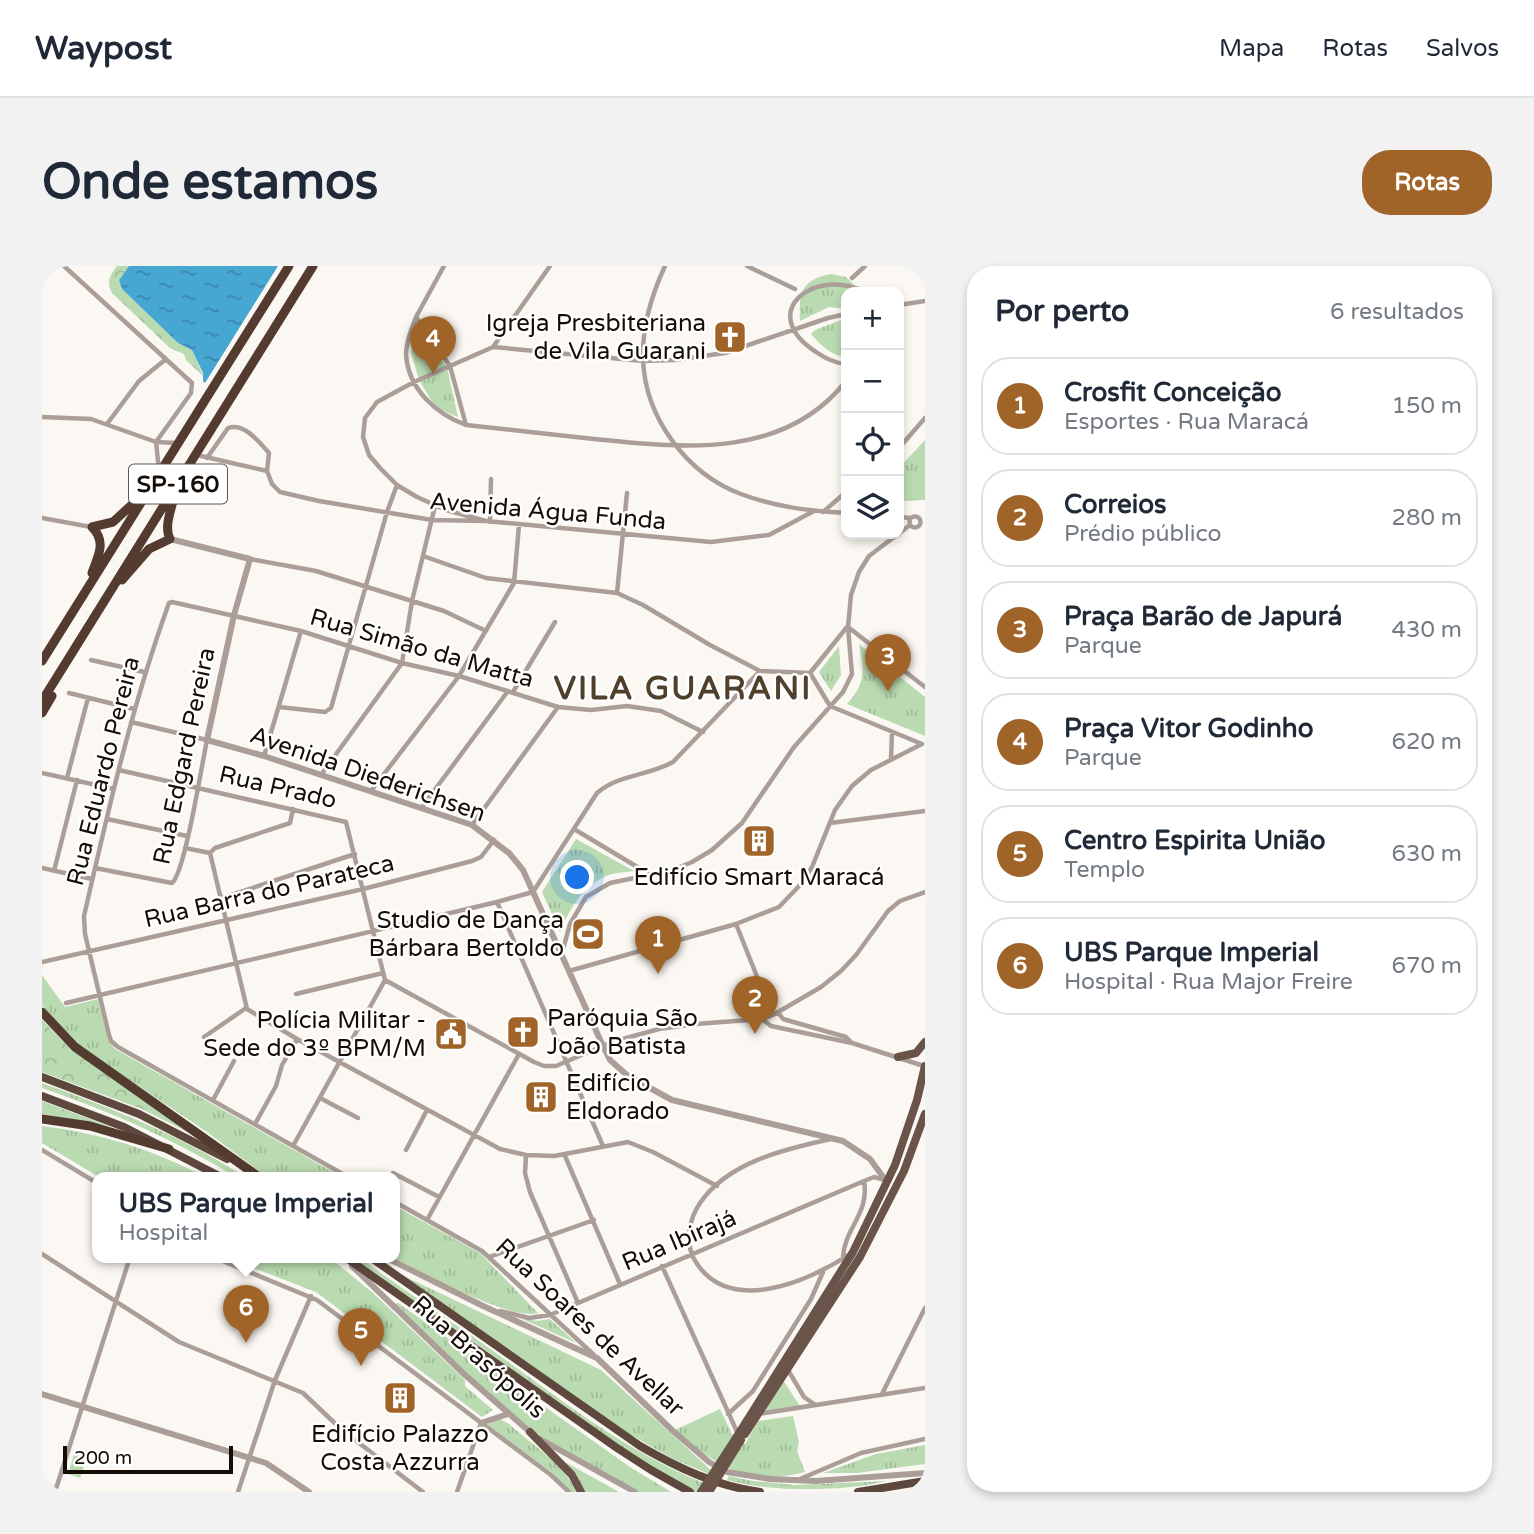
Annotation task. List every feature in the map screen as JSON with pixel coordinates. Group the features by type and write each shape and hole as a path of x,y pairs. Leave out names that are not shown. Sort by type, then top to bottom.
{"highway":[{"name":"SP-160","path":"42,661 289,266"},
{"name":"SP-160","path":"42,701 313,266"},
{"path":"107,597 149,549 170,539 166,531 167,524 178,484"},
{"path":"82,596 101,548 100,538 92,527 113,522 147,491"},
{"path":"42,652 67,620"},
{"path":"42,713 53,694 55,682"},
{"path":"42,1012 62,1035 83,1053 251,1172"},
{"path":"42,1077 118,1105 167,1127 249,1172"},
{"path":"42,1096 124,1127 212,1172"},
{"path":"42,1119 90,1126 169,1149"},
{"path":"353,1263 617,1448 651,1471 690,1492"},
{"path":"379,1263 621,1434 688,1471 731,1487 760,1492"},
{"path":"858,1492 925,1481"}],"main road":[{"path":"898,1057 916,1053 925,1042"},
{"path":"709,1492 799,1336 853,1252 895,1165 925,1066"},
{"path":"701,1492 757,1415 860,1257 909,1159 925,1114"},
{"path":"880,1218 889,1188 886,1181"},
{"path":"787,1368 787,1358 799,1336"},
{"path":"530,1432 572,1475 581,1492"}],"street":[{"path":"64,266 192,383 191,393 156,442 159,470"},
{"path":"444,266 416,317 406,352 408,368 414,382 431,405 441,414 466,425 676,447 734,442 779,432 795,425 819,409 841,386"},
{"path":"493,347 550,266"},
{"path":"665,266 647,320 643,362 652,404 676,447 699,470 740,494 789,508 841,513"},
{"path":"747,266 795,289"},
{"path":"852,278 865,266"},
{"path":"845,275 860,287"},
{"path":"800,281 790,302 794,330 809,347 829,361 841,363"},
{"path":"904,304 925,301"},
{"path":"491,479 488,522 435,506 397,485 365,447 363,425 368,411 377,402 414,382 493,347 643,362 674,360 725,353 841,316"},
{"path":"416,317 450,366 466,425"},
{"path":"107,424 139,382 166,359"},
{"path":"42,418 75,417 107,424 156,442 176,443"},
{"path":"904,442 925,418"},
{"path":"196,455 207,458 267,471 269,453 246,431 236,426 228,428 207,458"},
{"name":"Avenida Água Funda","path":"267,471 275,489 319,501 432,520 488,522 682,541 769,535 814,511"},
{"path":"279,706 325,712 330,710 397,485"},
{"path":"617,593 626,494"},
{"path":"823,512 841,496"},
{"path":"321,775 402,663 412,601 435,506"},
{"path":"904,517 915,516 923,519 919,527 911,525"},
{"path":"42,518 92,527"},
{"path":"561,957 576,911 586,897 610,883 673,870 692,862 726,839 748,814 794,747 843,692 852,674 848,627 851,595 859,572 869,556 911,525 912,518"},
{"path":"371,791 459,676 514,583 519,525"},
{"path":"170,539 316,571 454,615 486,631"},
{"path":"423,556 477,576 514,583 617,593 760,671 810,673"},
{"name":"Rua Edgard Pereira","path":"95,868 172,883 177,878 234,615 250,558"},
{"name":"Rua Simão da Matta","path":"170,602 301,631 558,707 576,710 627,706 644,708 671,715 703,733"},
{"name":"Rua Eduardo Pereira","path":"89,951 84,916 92,879 144,672 170,602"},
{"path":"422,807 511,691 555,622"},
{"path":"810,673 848,627"},
{"path":"848,627 925,687"},
{"path":"264,756 301,631"},
{"path":"91,660 144,672"},
{"path":"66,1003 374,932 533,892 590,803 606,786 621,778 663,768 673,762 760,671"},
{"path":"810,673 830,706 924,745"},
{"path":"69,693 134,709"},
{"path":"68,778 88,698"},
{"path":"472,825 558,707"},
{"name":"Avenida Diederichsen","path":"131,722 264,756 472,825 494,839 523,870 603,1046 618,1068 639,1083 672,1100 835,1138 863,1152 886,1181"},
{"path":"891,760 892,732"},
{"path":"568,972 736,923 779,907 802,883 818,857 835,810 852,786 871,770 924,745"},
{"name":"Rua Prado","path":"119,770 346,822 355,854"},
{"path":"42,773 114,789"},
{"path":"54,871 77,780"},
{"path":"210,853 215,848 290,823 293,809"},
{"path":"830,823 925,811"},
{"path":"107,819 187,836"},
{"path":"574,829 650,874"},
{"name":"Rua Barra do Parateca","path":"42,962 363,889 478,859 494,839"},
{"path":"185,848 210,853"},
{"path":"210,853 246,1008 297,1039 500,1149 526,1155 565,1156 625,1142 637,1144 717,1186"},
{"path":"219,899 355,854 385,980 519,1055 544,1066 567,1062 630,1036 670,1027 762,1019 778,1012 821,987 841,971 887,912 900,901 925,892"},
{"path":"42,868 92,879"},
{"path":"497,902 603,1146"},
{"path":"736,923 760,984"},
{"path":"551,935 566,936"},
{"path":"89,951 109,1035 114,1044 339,1172"},
{"path":"296,994 383,973"},
{"path":"293,1146 385,980"},
{"path":"204,1037 246,1008"},
{"path":"778,1012 783,1019 846,1037 852,1043"},
{"path":"762,1019 771,1026 852,1043 925,1066"},
{"path":"255,1124 297,1039"},
{"path":"427,1220 519,1055"},
{"path":"213,1100 234,1062"},
{"path":"320,1098 358,1118"},
{"path":"406,1150 426,1110"},
{"path":"835,1138 793,1147 768,1156 731,1175 717,1186 699,1205 693,1218 689,1241 691,1254 707,1276 729,1289 756,1291 823,1271 853,1252"},
{"path":"42,1150 92,1180"},
{"path":"526,1155 527,1182 578,1303"},
{"path":"565,1156 620,1284"},
{"path":"400,1176 439,1197"},
{"name":"Rua Ibirajá","path":"483,1306 529,1318 550,1315 874,1177 886,1181"},
{"path":"843,1258 845,1245 864,1207 864,1181"},
{"name":"Rua Soares de Avellar","path":"400,1205 489,1257 663,1422 716,1466 735,1475 794,1481"},
{"path":"489,1257 594,1220"},
{"path":"42,1254 185,1346 303,1392 337,1426 423,1492"},
{"path":"55,1492 128,1263"},
{"path":"228,1263 311,1296 561,1482 569,1492"},
{"name":"Rua Brasópolis","path":"350,1263 530,1432 635,1492"},
{"path":"397,1263 597,1358"},
{"path":"662,1266 738,1438"},
{"path":"728,1414 753,1391 811,1299 823,1271"},
{"path":"237,1492 275,1380 311,1296"},
{"path":"811,1299 820,1305"},
{"path":"881,1395 925,1308"},
{"path":"787,1368 804,1397 815,1404"},
{"path":"757,1415 925,1388"},
{"path":"42,1394 266,1463 309,1492"},
{"path":"481,1423 508,1414"},
{"path":"457,1492 481,1423"},
{"path":"794,1481 861,1452 925,1439"},
{"path":"794,1481 925,1473"}],"green space":[{"path":"117,266 129,266 119,280 122,289 178,343 192,350 204,377 186,360 184,354 170,348 112,293 110,279"},
{"path":"831,274 846,277 856,287 841,287 841,308 829,307 800,321 801,296 807,284"},
{"path":"841,320 841,356 818,342 811,334"},
{"path":"416,327 447,367 458,417 436,408 419,380 411,352"},
{"path":"925,440 925,500 904,501 904,463"},
{"path":"859,644 925,697 925,736 847,704 858,690 862,676"},
{"path":"839,646 841,675 831,691 819,672"},
{"path":"576,839 634,871 606,876 590,886 572,907 560,932 542,892"},
{"path":"42,975 65,1007 98,999 108,1040 115,1049 333,1172 260,1172 207,1132 76,1044 42,1005"},
{"path":"42,1020 66,1044 193,1135 142,1109 42,1072"},
{"path":"42,1083 146,1124 237,1172 227,1172 166,1139 92,1106 42,1088"},
{"path":"42,1101 111,1127 42,1114"},
{"path":"42,1126 85,1133 126,1144 194,1172 92,1173 42,1143"},
{"path":"400,1209 480,1253 538,1313 525,1314 507,1310 400,1261"},
{"path":"241,1263 336,1263 373,1293 465,1380 465,1386 493,1410 482,1417 316,1292"},
{"path":"360,1263 367,1263 617,1438 674,1470 704,1483 698,1492 693,1492 675,1483 568,1412 481,1347"},
{"path":"404,1276 601,1370 711,1470 709,1474 673,1459 619,1428"},
{"path":"398,1303 630,1467 671,1492 638,1492 539,1435 500,1405 395,1304"},
{"path":"520,1318 537,1321 550,1319 576,1343"},
{"path":"783,1380 800,1406 766,1411 765,1409"},
{"path":"720,1409 733,1436 745,1444 758,1421 793,1416 799,1442 797,1451 805,1472 766,1477 749,1475 719,1464 675,1430"},
{"path":"500,1419 547,1455 565,1473 576,1492 571,1492 551,1472 486,1425"},
{"path":"925,1445 925,1464 857,1473 823,1473 876,1454"},
{"path":"75,1451 88,1454 80,1478 68,1474"},
{"path":"567,1463 619,1492 584,1492 577,1475"},
{"path":"729,1476 795,1485 886,1481 870,1485 807,1489 744,1484 727,1480"}],"water":[{"path":"129,266 278,266 205,383 192,350 178,343 122,289 119,280"}],"railway":[{"path":"708,1492 741,1438"}],"place":[{"name":"Igreja Presbiteriana de Vila Guarani","path":"730,337"},
{"name":"Praça Vitor Godinho","path":"433,374"},
{"name":"Praça Barão de Japurá","path":"888,692"},
{"name":"Edifício Smart Maracá","path":"759,841"},
{"name":"Studio de Dança Bárbara Bertoldo","path":"588,934"},
{"name":"Crosfit Conceição","path":"658,974"},
{"name":"Paróquia São João Batista","path":"523,1032"},
{"name":"Polícia Militar - Sede do 3º BPM/M","path":"451,1034"},
{"name":"Correios","path":"755,1034"},
{"name":"Edifício Eldorado","path":"541,1097"},
{"name":"UBS Parque Imperial","path":"246,1343"},
{"name":"Centro Espirita União","path":"361,1366"},
{"name":"Edifício Palazzo Costa Azzurra","path":"400,1398"}],"district":[{"name":"VILA GUARANI","path":"683,688"}]}
